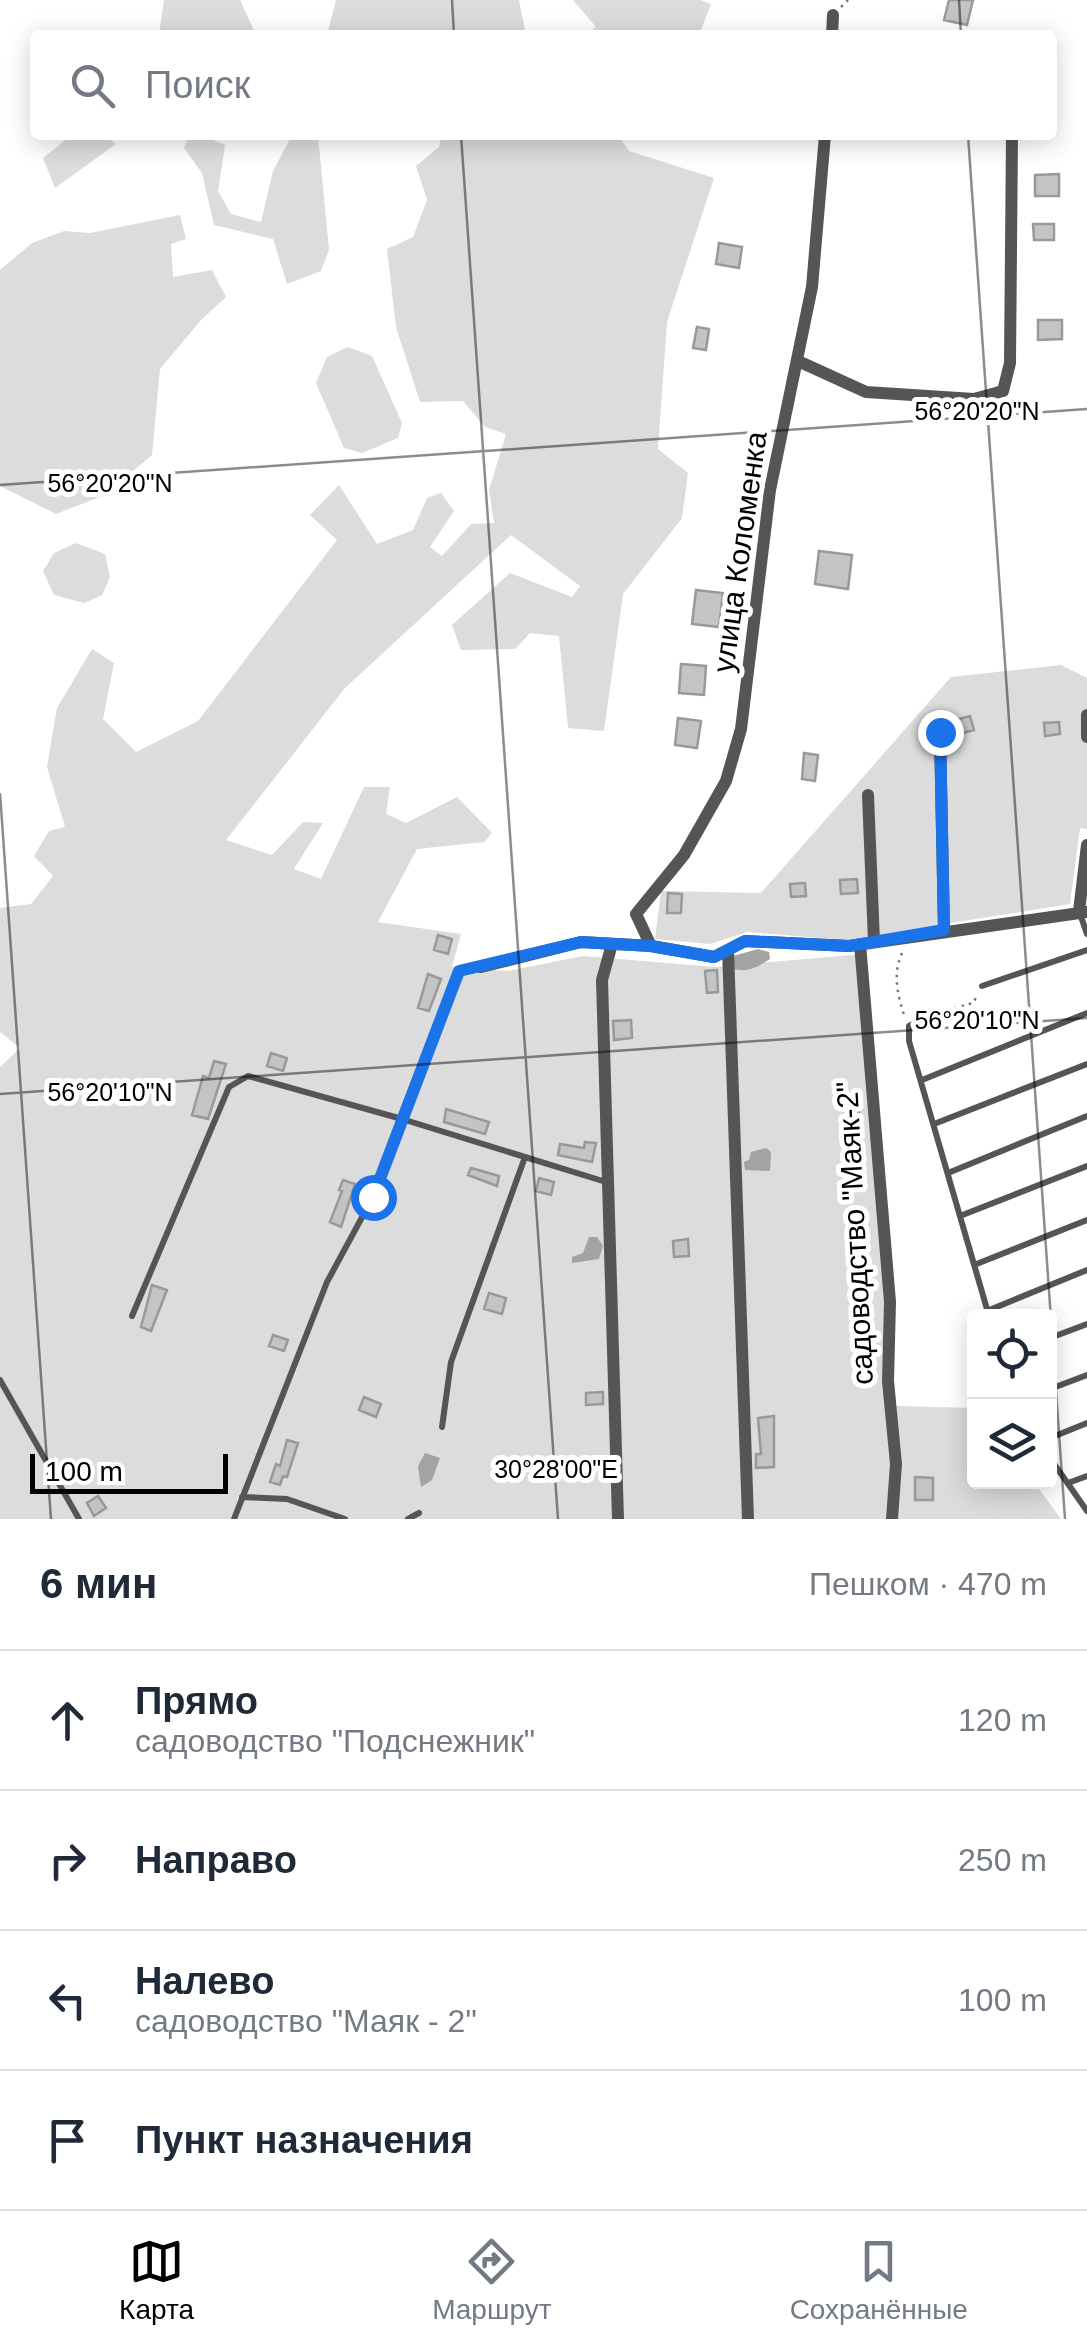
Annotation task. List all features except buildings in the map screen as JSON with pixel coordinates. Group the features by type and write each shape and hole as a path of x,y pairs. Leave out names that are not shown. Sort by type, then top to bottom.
{"street":[{"path":"832,30 833,16"},
{"name":"улица Коломенка","path":"651,946 636,914 684,856 726,781 741,729 770,490 812,287 825,140"},
{"path":"798,361 866,392 974,399 1004,391 1010,363 1012,140"},
{"path":"1087,715 1087,737"},
{"path":"940,732 944,930"},
{"name":"садоводство \"Маяк-2\"","path":"868,795 867,943 890,1302 888,1382 896,1464 892,1519"},
{"path":"481,967 581,942 651,946 714,957 745,941 867,943 1083,912 1087,845"},
{"path":"612,944 602,980 618,1519"},
{"path":"728,950 748,1519"}],"lane":[{"path":"1083,912 1087,934"},
{"path":"982,986 1087,950"},
{"path":"234,1519 327,1282 373,1197 459,971 481,967"},
{"path":"936,1012 909,1026 909,1041 987,1309"},
{"path":"922,1080 1087,1013"},
{"path":"934,1124 1087,1064"},
{"path":"132,1316 230,1087 248,1076 607,1182"},
{"path":"948,1173 1087,1116"},
{"path":"442,1428 451,1362 525,1157"},
{"path":"960,1216 1087,1166"},
{"path":"974,1265 1087,1220"},
{"path":"999,1309 1087,1270"},
{"path":"1057,1335 1087,1324"},
{"path":"1057,1387 1087,1376"},
{"path":"0,1380 78,1519"},
{"path":"1057,1435 1087,1422"},
{"path":"1057,1468 1087,1510"},
{"path":"1068,1484 1087,1476"},
{"path":"242,1497 286,1499 345,1519"},
{"path":"408,1519 418,1513"}],"path":[{"path":"903,937 896,984 909,1026"},
{"path":"936,1012 972,1003 982,986"}],"shaded area":[{"path":"164,0 240,0 254,30 160,30"},
{"path":"336,0 519,0 525,30 328,30"},
{"path":"573,0 701,0 711,4 701,30 592,30 596,27"},
{"path":"65,140 110,140 116,144 55,188 43,158"},
{"path":"187,140 212,140 225,145 218,191 231,214 261,222 273,171 289,140 318,140 329,250 321,271 287,284 273,239 214,225 202,173 184,148"},
{"path":"441,140 621,140 629,151 714,178 667,322 658,449 688,473 682,518 623,594 604,731 568,728 559,636 530,633 515,649 461,650 452,625 510,573 572,597 580,586 511,535 345,688 226,840 272,855 303,822 323,823 294,869 321,879 364,787 390,787 386,814 406,823 457,797 492,833 484,842 417,849 378,922 461,934 452,967 508,971 583,956 715,967 863,954 896,1406 967,1408 967,1489 1039,1489 1061,1519 0,1519 0,1067 20,1048 0,1032 0,908 31,904 53,876 34,856 49,831 65,827 47,767 57,708 92,649 114,663 103,719 136,752 198,721 337,540 310,515 339,485 377,544 413,530 427,498 441,493 454,511 430,547 442,556 471,524 494,523 489,490 506,434 485,427 463,401 420,402 396,327 387,249 413,237 427,200 416,166 439,147"},
{"path":"180,215 186,239 171,244 173,277 212,270 226,297 160,369 152,455 105,495 56,514 0,486 0,270 32,243 64,231 90,233"},
{"path":"348,347 372,356 402,423 398,438 362,453 344,448 316,383 327,357"},
{"path":"76,543 105,554 110,577 102,595 84,603 54,595 43,571 54,553"},
{"path":"1061,665 1087,678 1087,829 1080,828 1070,904 845,940 748,932 710,944 655,939 661,891 761,893 951,677"},
{"path":"758,949 769,952 770,959 747,970 732,968 733,956"},
{"path":"766,1148 771,1152 770,1171 745,1170 744,1162 751,1152"},
{"path":"589,1237 597,1237 603,1246 599,1259 572,1263 572,1257 583,1253"},
{"path":"425,1453 440,1458 432,1480 421,1487 418,1466"}],"route":[{"path":"373,1197 459,971 581,942 651,946 714,957 745,941 849,946 944,930 940,732"}]}
